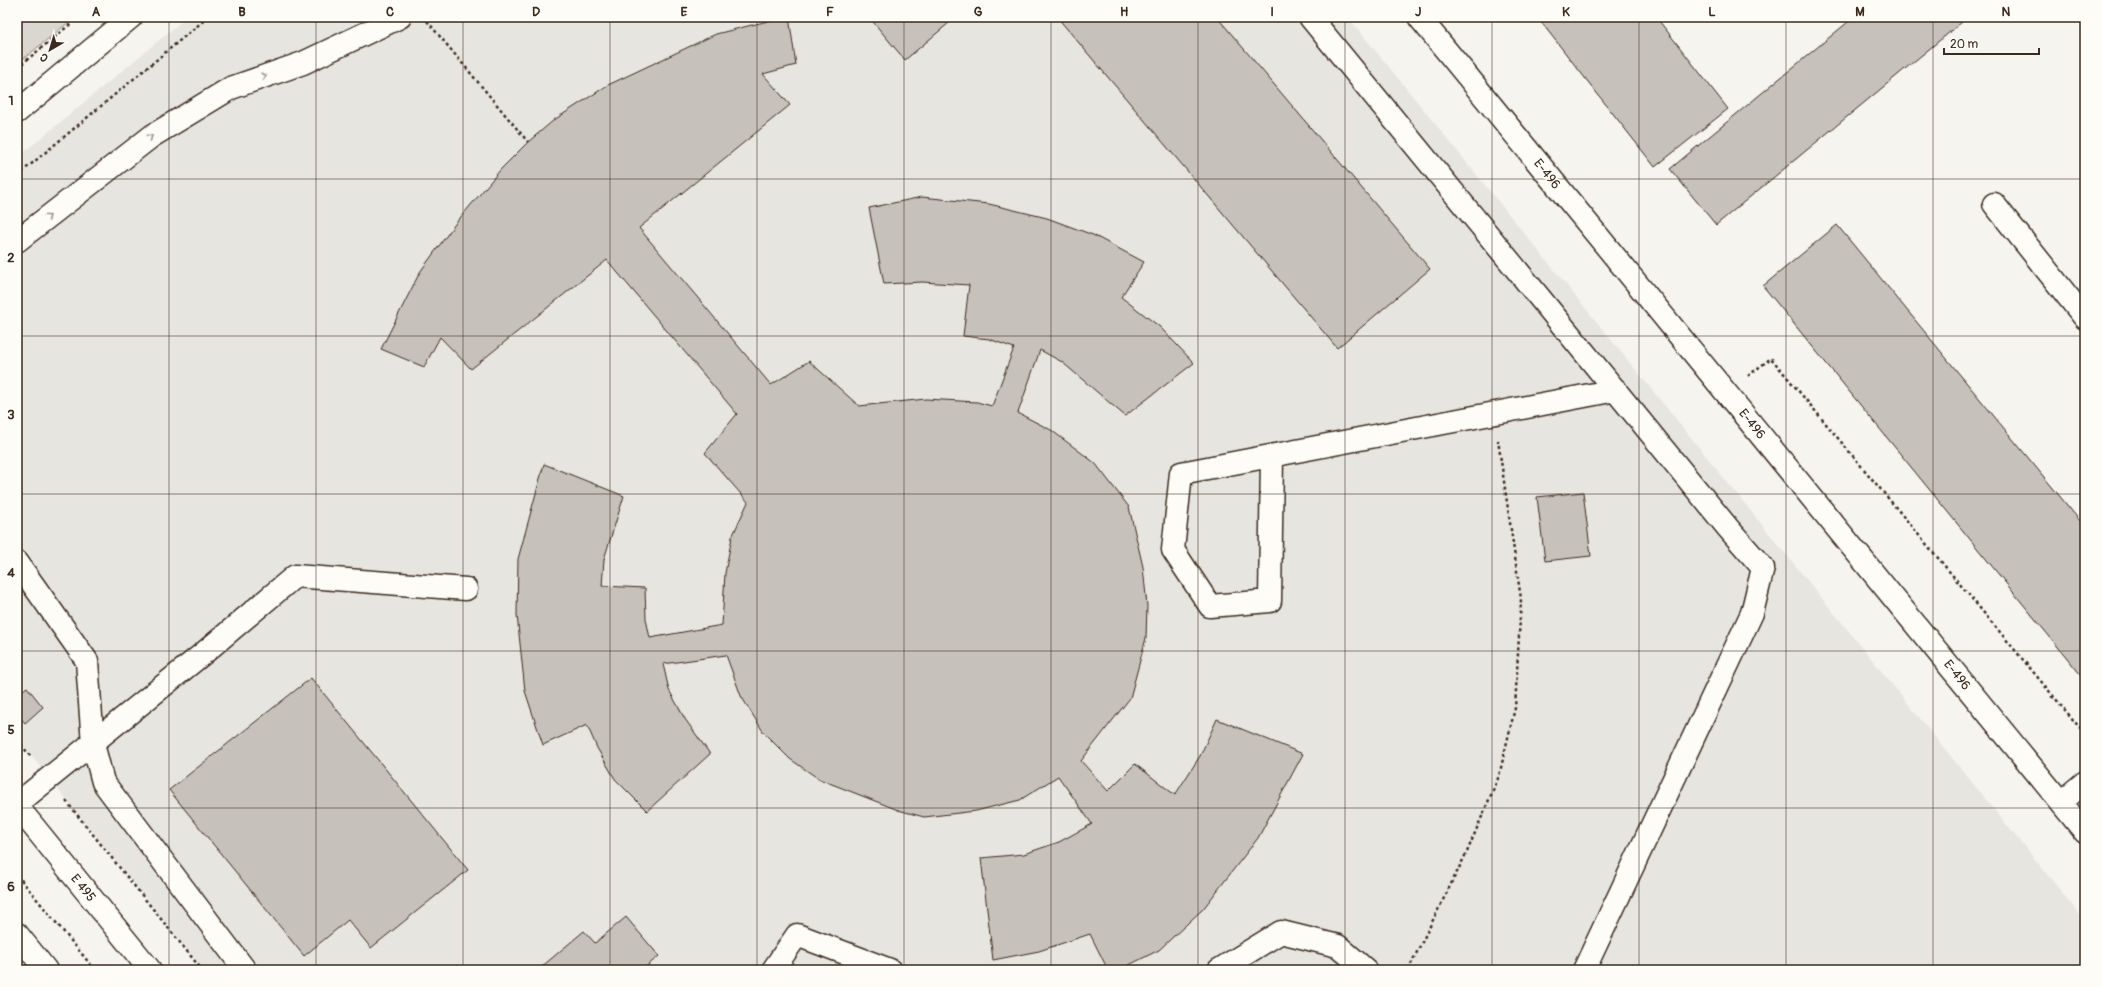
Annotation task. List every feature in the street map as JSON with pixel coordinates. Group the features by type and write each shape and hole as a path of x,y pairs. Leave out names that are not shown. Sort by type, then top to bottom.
{"street":[{"path":"17,112 131,17"},
{"path":"17,241 152,136 232,88 303,63 400,17"},
{"path":"1310,17 1728,528 1763,568 1752,614 1584,970"},
{"name":"E-496","path":"1419,17 2085,832"},
{"path":"1994,204 2085,318"},
{"path":"1272,456 1270,602 1210,606 1173,550 1181,473 1616,390"},
{"path":"17,562 87,661 93,744 103,782 245,970"},
{"path":"17,805 48,778 93,744 295,576 466,589"},
{"path":"2061,802 2085,782"},
{"name":"E 495","path":"17,805 150,970"},
{"path":"1219,970 1281,932 1338,946 1366,970"},
{"path":"17,934 46,970"},
{"path":"773,970 797,935 890,970"}],"path":[{"path":"17,68 79,17"},
{"path":"17,176 208,17"},
{"path":"424,17 528,142"},
{"path":"1726,393 1771,358 2085,734"},
{"path":"1408,970 1467,852 1498,776 1515,708 1521,599 1498,435 1489,414"},
{"path":"17,740 202,970"},
{"path":"17,875 95,970"}],"shaded area":[{"path":"17,17 75,17 17,64"},
{"path":"187,17 1348,17 2085,921 2085,970 203,970 17,738 17,158"}],"building":[{"path":"789,17 796,65 763,74 790,105 639,228 771,385 809,361 859,406 926,399 977,402 992,406 1014,348 989,339 963,336 969,285 922,282 884,284 869,208 922,197 989,204 1047,218 1093,235 1144,262 1121,297 1160,327 1194,363 1125,416 1062,362 1040,350 1018,413 1051,430 1095,463 1129,507 1143,567 1147,606 1146,638 1130,698 1081,761 1108,791 1135,764 1175,795 1200,756 1217,719 1303,754 1258,838 1203,909 1159,950 1119,970 1108,970 1090,934 1039,951 993,960 981,858 1024,854 1059,842 1092,824 1058,776 1020,800 976,811 924,817 898,810 819,779 790,759 764,733 741,696 726,655 663,664 669,690 685,719 710,754 647,811 615,779 597,748 587,725 543,745 525,691 517,615 518,559 544,464 624,496 604,559 602,586 645,588 646,619 650,638 722,625 725,573 732,537 748,502 705,453 737,414 607,260 471,369 440,337 424,367 381,349 420,272 455,224 501,169 528,142 554,120 608,85 716,34"},
{"path":"869,17 956,17 905,60"},
{"path":"1057,17 1217,17 1430,269 1337,348"},
{"path":"1537,17 1656,17 1728,109 1655,167"},
{"path":"1854,17 1968,17 1716,225 1670,169"},
{"path":"17,40 22,46 17,50"},
{"path":"1837,225 2085,527 2085,680 1763,286"},
{"path":"1583,492 1591,556 1545,561 1537,497"},
{"path":"311,678 468,870 371,948 348,920 304,956 169,790"},
{"path":"27,687 43,707 25,723 17,714 17,695"},
{"path":"626,917 659,956 642,970 539,969 584,931 595,943"}]}
